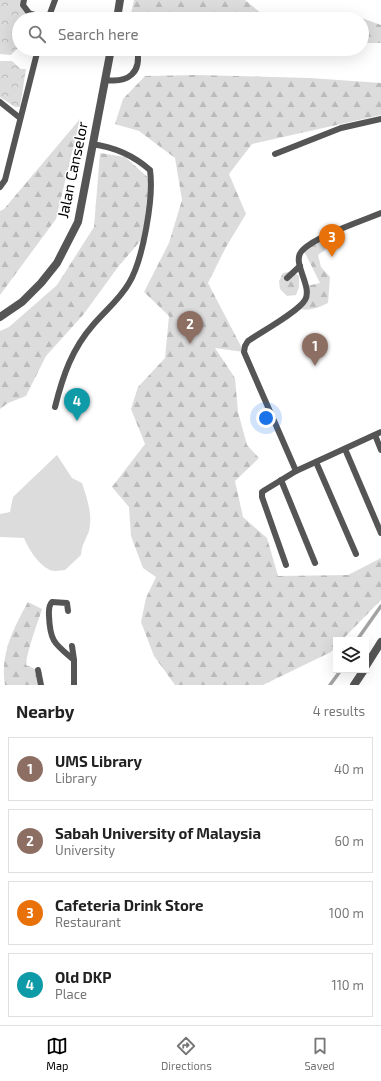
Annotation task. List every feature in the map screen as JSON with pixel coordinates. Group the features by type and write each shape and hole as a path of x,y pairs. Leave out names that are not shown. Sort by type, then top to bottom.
{"street":[{"path":"118,12 120,0"},
{"name":"Jalan Canselor","path":"0,317 22,302 42,283 57,263 78,222 92,144 111,56"},
{"path":"369,661 381,642"},
{"path":"354,685 362,673"}],"lane":[{"path":"24,0 23,5 28,12"},
{"path":"51,12 55,0"},
{"path":"0,187 5,180 36,56"},
{"path":"106,80 123,81 132,76 137,68 137,56"},
{"path":"0,102 20,118"},
{"path":"275,154 341,128 381,119"},
{"path":"55,407 62,380 76,347 94,323 124,291 138,266 142,253 150,197 150,170 125,153 106,146 92,144"},
{"path":"296,471 244,352 245,346 248,341 296,308 305,300 307,294 300,266 299,256 301,252 310,245 381,212"},
{"path":"287,278 300,266"},
{"path":"286,564 262,497 262,492 296,471 381,432"},
{"path":"375,435 381,450"},
{"path":"345,449 381,533"},
{"path":"316,462 356,554"},
{"path":"281,480 315,563"},
{"path":"68,611 68,603 52,602 50,604 50,634 56,644 74,660"},
{"path":"72,646 74,660 74,685"},
{"path":"38,670 41,685"}],"green space":[{"path":"0,0 21,0 28,12 12,12 12,54 0,54"},
{"path":"134,0 245,0 260,12 131,12"},
{"path":"369,21 381,25 381,43 369,43"},
{"path":"0,61 12,61 21,69 26,69 20,107 15,107 0,97"},
{"path":"197,75 310,78 381,83 381,115 252,144 229,174 246,214 226,247 208,283 244,352 215,348 235,378 238,412 247,445 259,458 235,481 243,517 267,538 278,576 348,575 381,558 381,600 345,637 333,637 333,650 331,652 263,685 175,685 154,656 141,622 146,598 156,577 143,568 131,536 129,507 112,487 145,444 131,409 138,387 165,358 169,316 144,292 169,243 182,200 175,158 139,131 115,124 123,99 145,76"},
{"path":"80,119 56,219 0,295 0,211 4,209"},
{"path":"100,153 125,157 151,180 148,232 118,267 83,315 46,356 26,396 8,403 0,409 0,331 9,327 57,285 94,227"},
{"path":"316,238 328,242 325,250 318,255 321,267 330,277 328,303 313,309 305,310 296,308 306,298 307,286 320,283 304,251 310,240"},
{"path":"292,271 299,276 299,287 296,295 287,296 280,289 279,281 283,273"},
{"path":"57,455 72,478 82,483 89,507 90,525 81,555 65,570 53,571 38,560 31,552 24,538 0,537 0,514 10,512 13,497"},
{"path":"28,602 42,609 30,645 26,665 42,672 42,685 5,685 4,663 6,652 17,622"}],"waterway":[{"path":"359,637 381,606"},
{"path":"330,685 339,673"}],"place":[{"name":"Cafeteria Drink Store","path":"332,257"},
{"name":"Sabah University of Malaysia","path":"190,344"},
{"name":"UMS Library","path":"315,366"},
{"name":"Old DKP","path":"77,421"}]}
